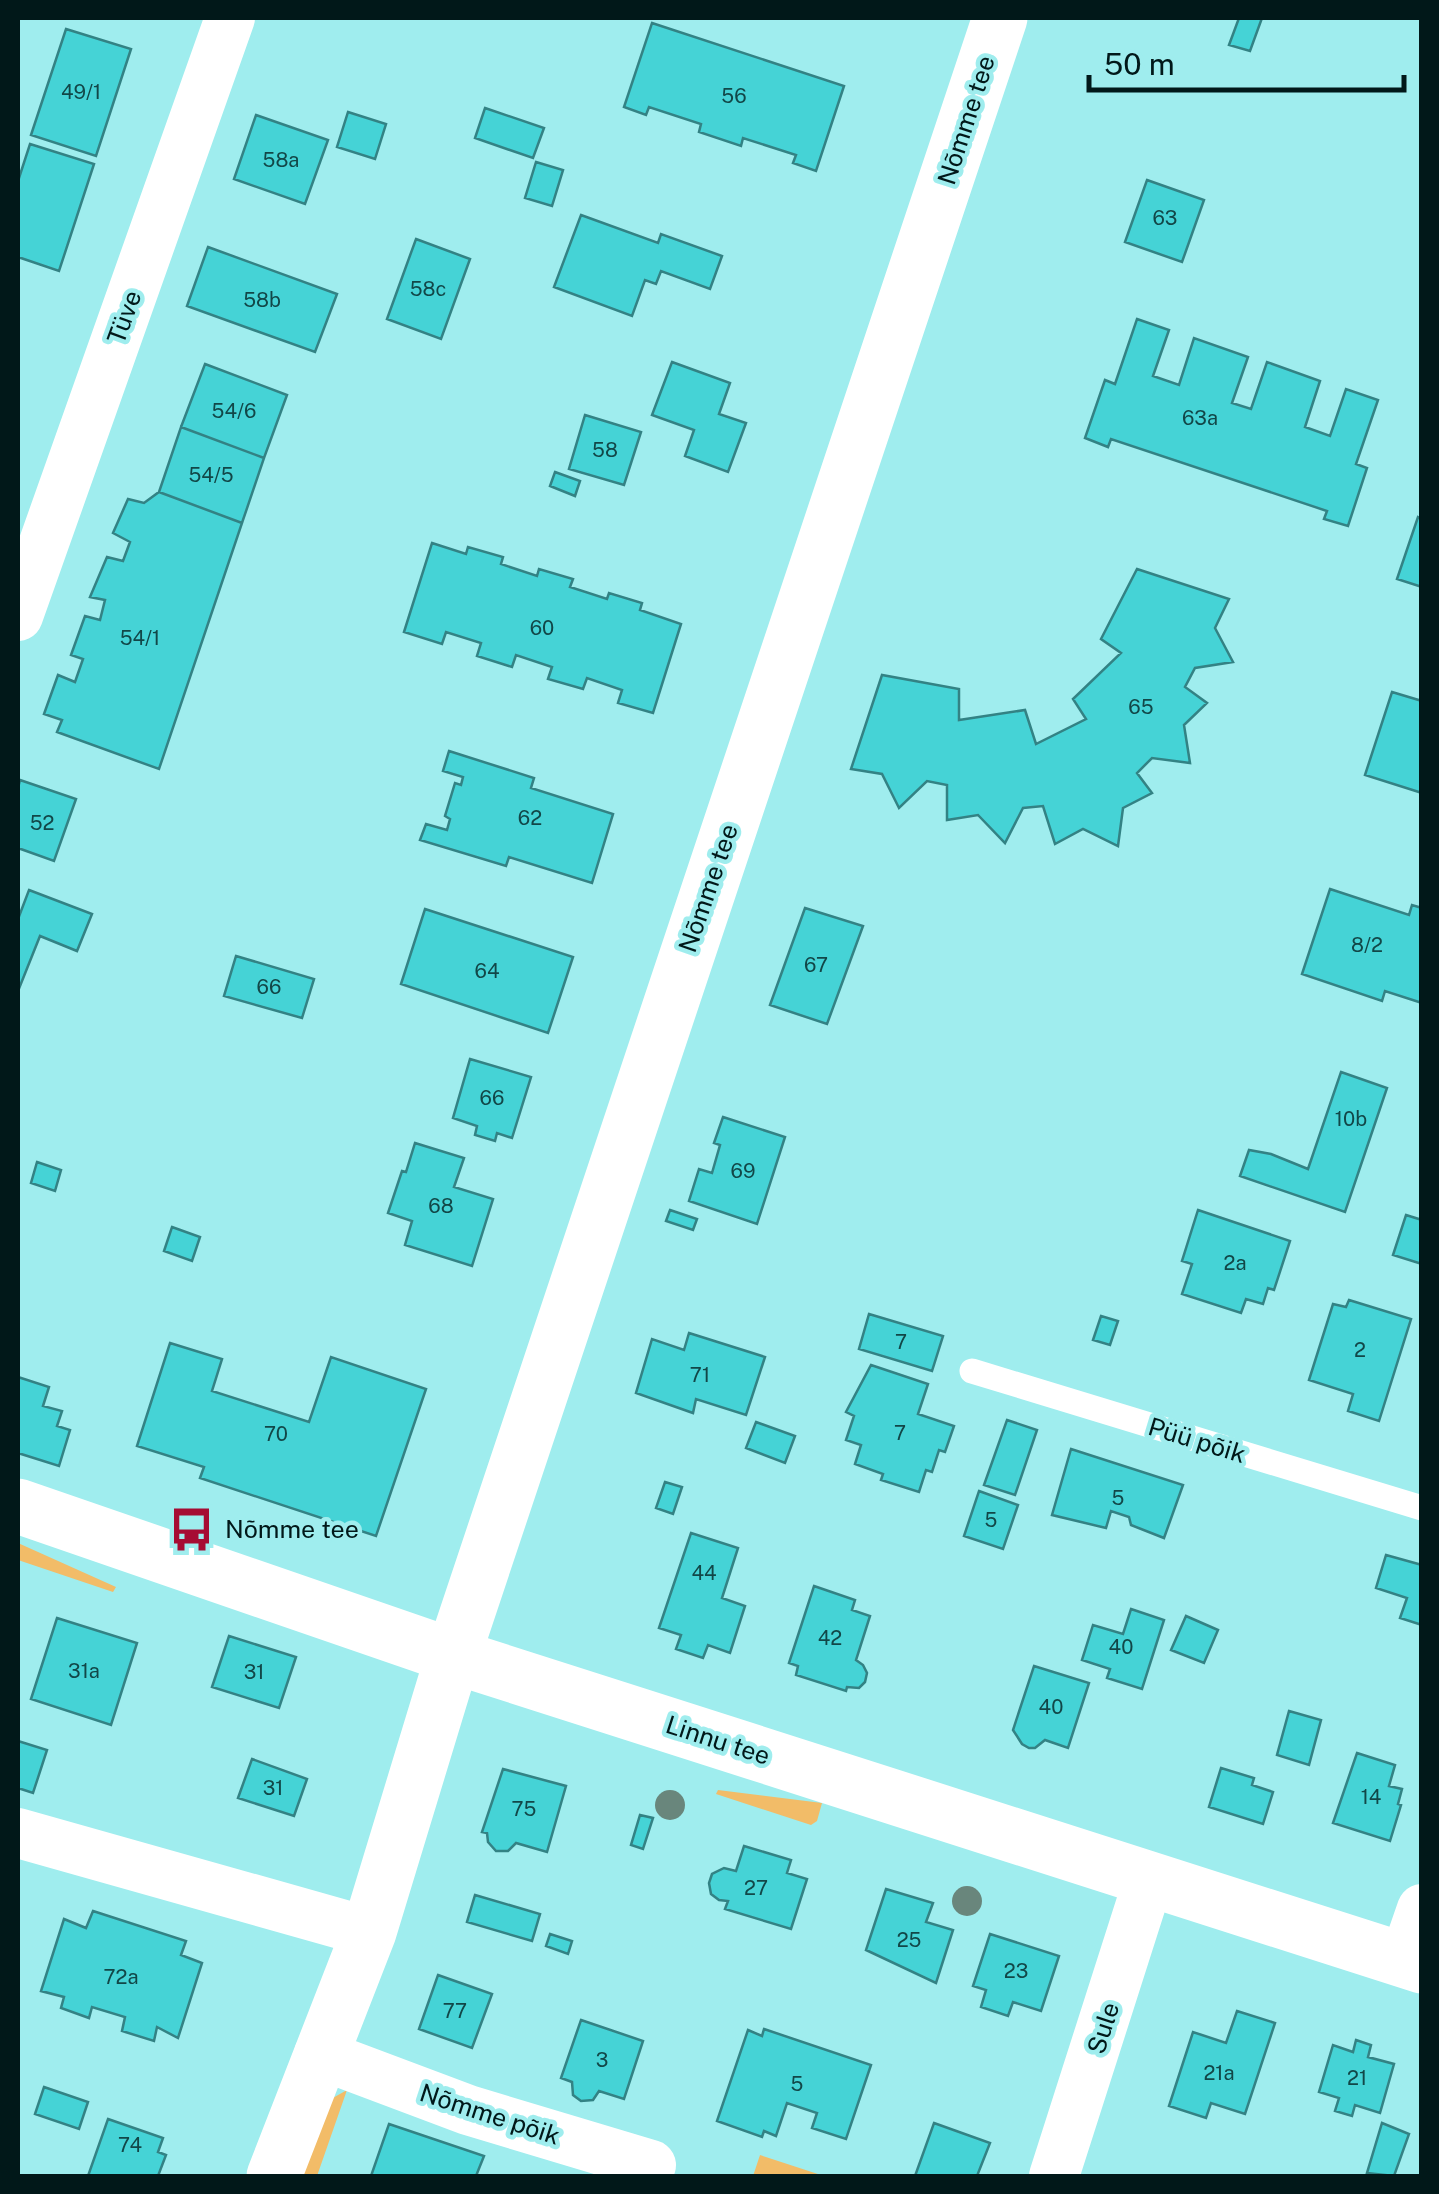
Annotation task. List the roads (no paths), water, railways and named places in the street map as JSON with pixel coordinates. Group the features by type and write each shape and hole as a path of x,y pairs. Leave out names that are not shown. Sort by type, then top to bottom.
{"street":[{"name":"Tüve","path":"18,616 230,18"},
{"name":"Nõmme tee","path":"274,2176 368,1932 452,1656 1000,18"},
{"name":"Linnu tee","path":"18,1506 452,1656 1413,1963"},
{"path":"18,1833 368,1932"},
{"name":"Sule","path":"1054,2176 1149,1879"},
{"path":"1413,1963 1422,1909"},
{"name":"Nõmme põik","path":"319,2054 468,2110 652,2165 648,2176"}],"lane":[{"name":"Püü põik","path":"972,1371 1422,1508"}],"place":[{"name":"Nõmme tee","path":"192,1529"}]}
